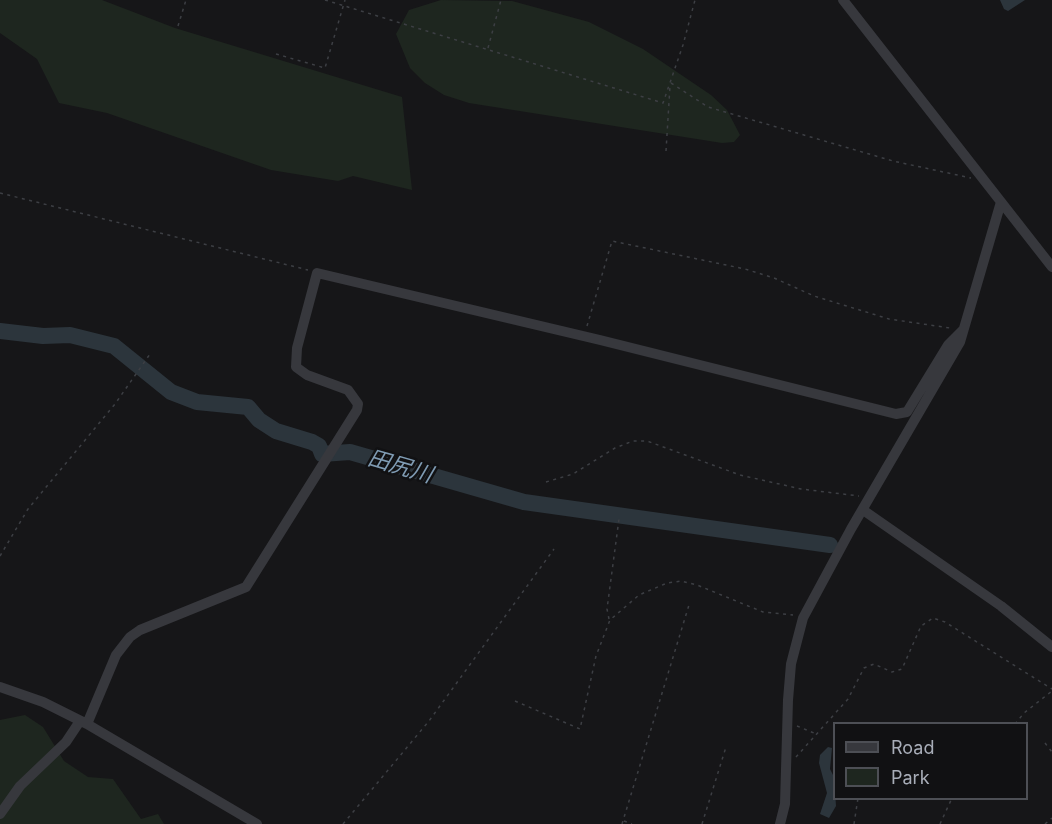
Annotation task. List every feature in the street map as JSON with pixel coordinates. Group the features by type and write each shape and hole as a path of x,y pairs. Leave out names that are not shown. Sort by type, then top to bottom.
{"street":[{"path":"843,0 1052,267"},
{"path":"780,824 785,804 791,664 805,616 865,506 960,342 1001,202"},
{"path":"0,814 20,786 84,723 116,655 130,638 140,630 246,587 357,410 358,404 348,390 307,375 296,367 297,348 317,273 584,336 896,414 908,412 948,345 963,330"},
{"path":"865,506 1001,606 1052,647"},
{"path":"0,687 43,702 84,723 257,824"}],"path":[{"path":"178,26 186,0"},
{"path":"325,0 663,103 694,0"},
{"path":"276,54 325,68 345,0"},
{"path":"487,49 501,0"},
{"path":"666,151 671,82"},
{"path":"671,82 708,107 893,161 985,182"},
{"path":"0,194 317,273"},
{"path":"584,336 612,241 745,269 774,278 814,296 889,319 963,330"},
{"path":"0,556 28,509 115,404 150,354"},
{"path":"546,483 573,474 615,448 633,441 647,441 740,475 801,489 853,493 865,506"},
{"path":"610,620 607,609 619,519"},
{"path":"343,824 429,721 554,549"},
{"path":"515,701 580,729 599,646 610,620 639,596 667,583 681,581 763,612 805,616"},
{"path":"632,824 622,822 689,605"},
{"path":"786,760 801,754 815,734 848,699 864,668 874,664 892,672 902,669 921,626 933,618 945,622 1052,690 1023,713 1016,722"},
{"path":"787,724 815,734"},
{"path":"1045,742 1052,752"},
{"path":"702,824 726,747"},
{"path":"854,824 858,800"},
{"path":"940,824 951,800"},
{"path":"1045,824 1052,818"}],"green space":[{"path":"0,0 102,0 175,28 402,97 412,190 353,176 338,181 271,170 107,113 59,103 37,59 0,33"},
{"path":"441,0 512,1 589,22 643,49 711,95 727,110 740,135 734,142 722,143 469,103 444,95 425,83 410,68 396,34 409,10"},
{"path":"25,715 43,727 64,761 88,777 113,779 141,819 158,814 164,824 0,824 0,720"}],"shaded area":[{"path":"1000,0 1025,0 1008,11 1004,9"},
{"path":"828,747 832,748 830,769 833,775 833,800 836,800 836,806 829,818 820,814 827,793 819,763 820,755"}],"waterway":[{"name":"田尻川","path":"0,331 43,336 70,335 114,346 171,392 197,402 248,407 259,420 276,431 312,442 319,446 322,454 350,452 524,502 830,545"}]}
